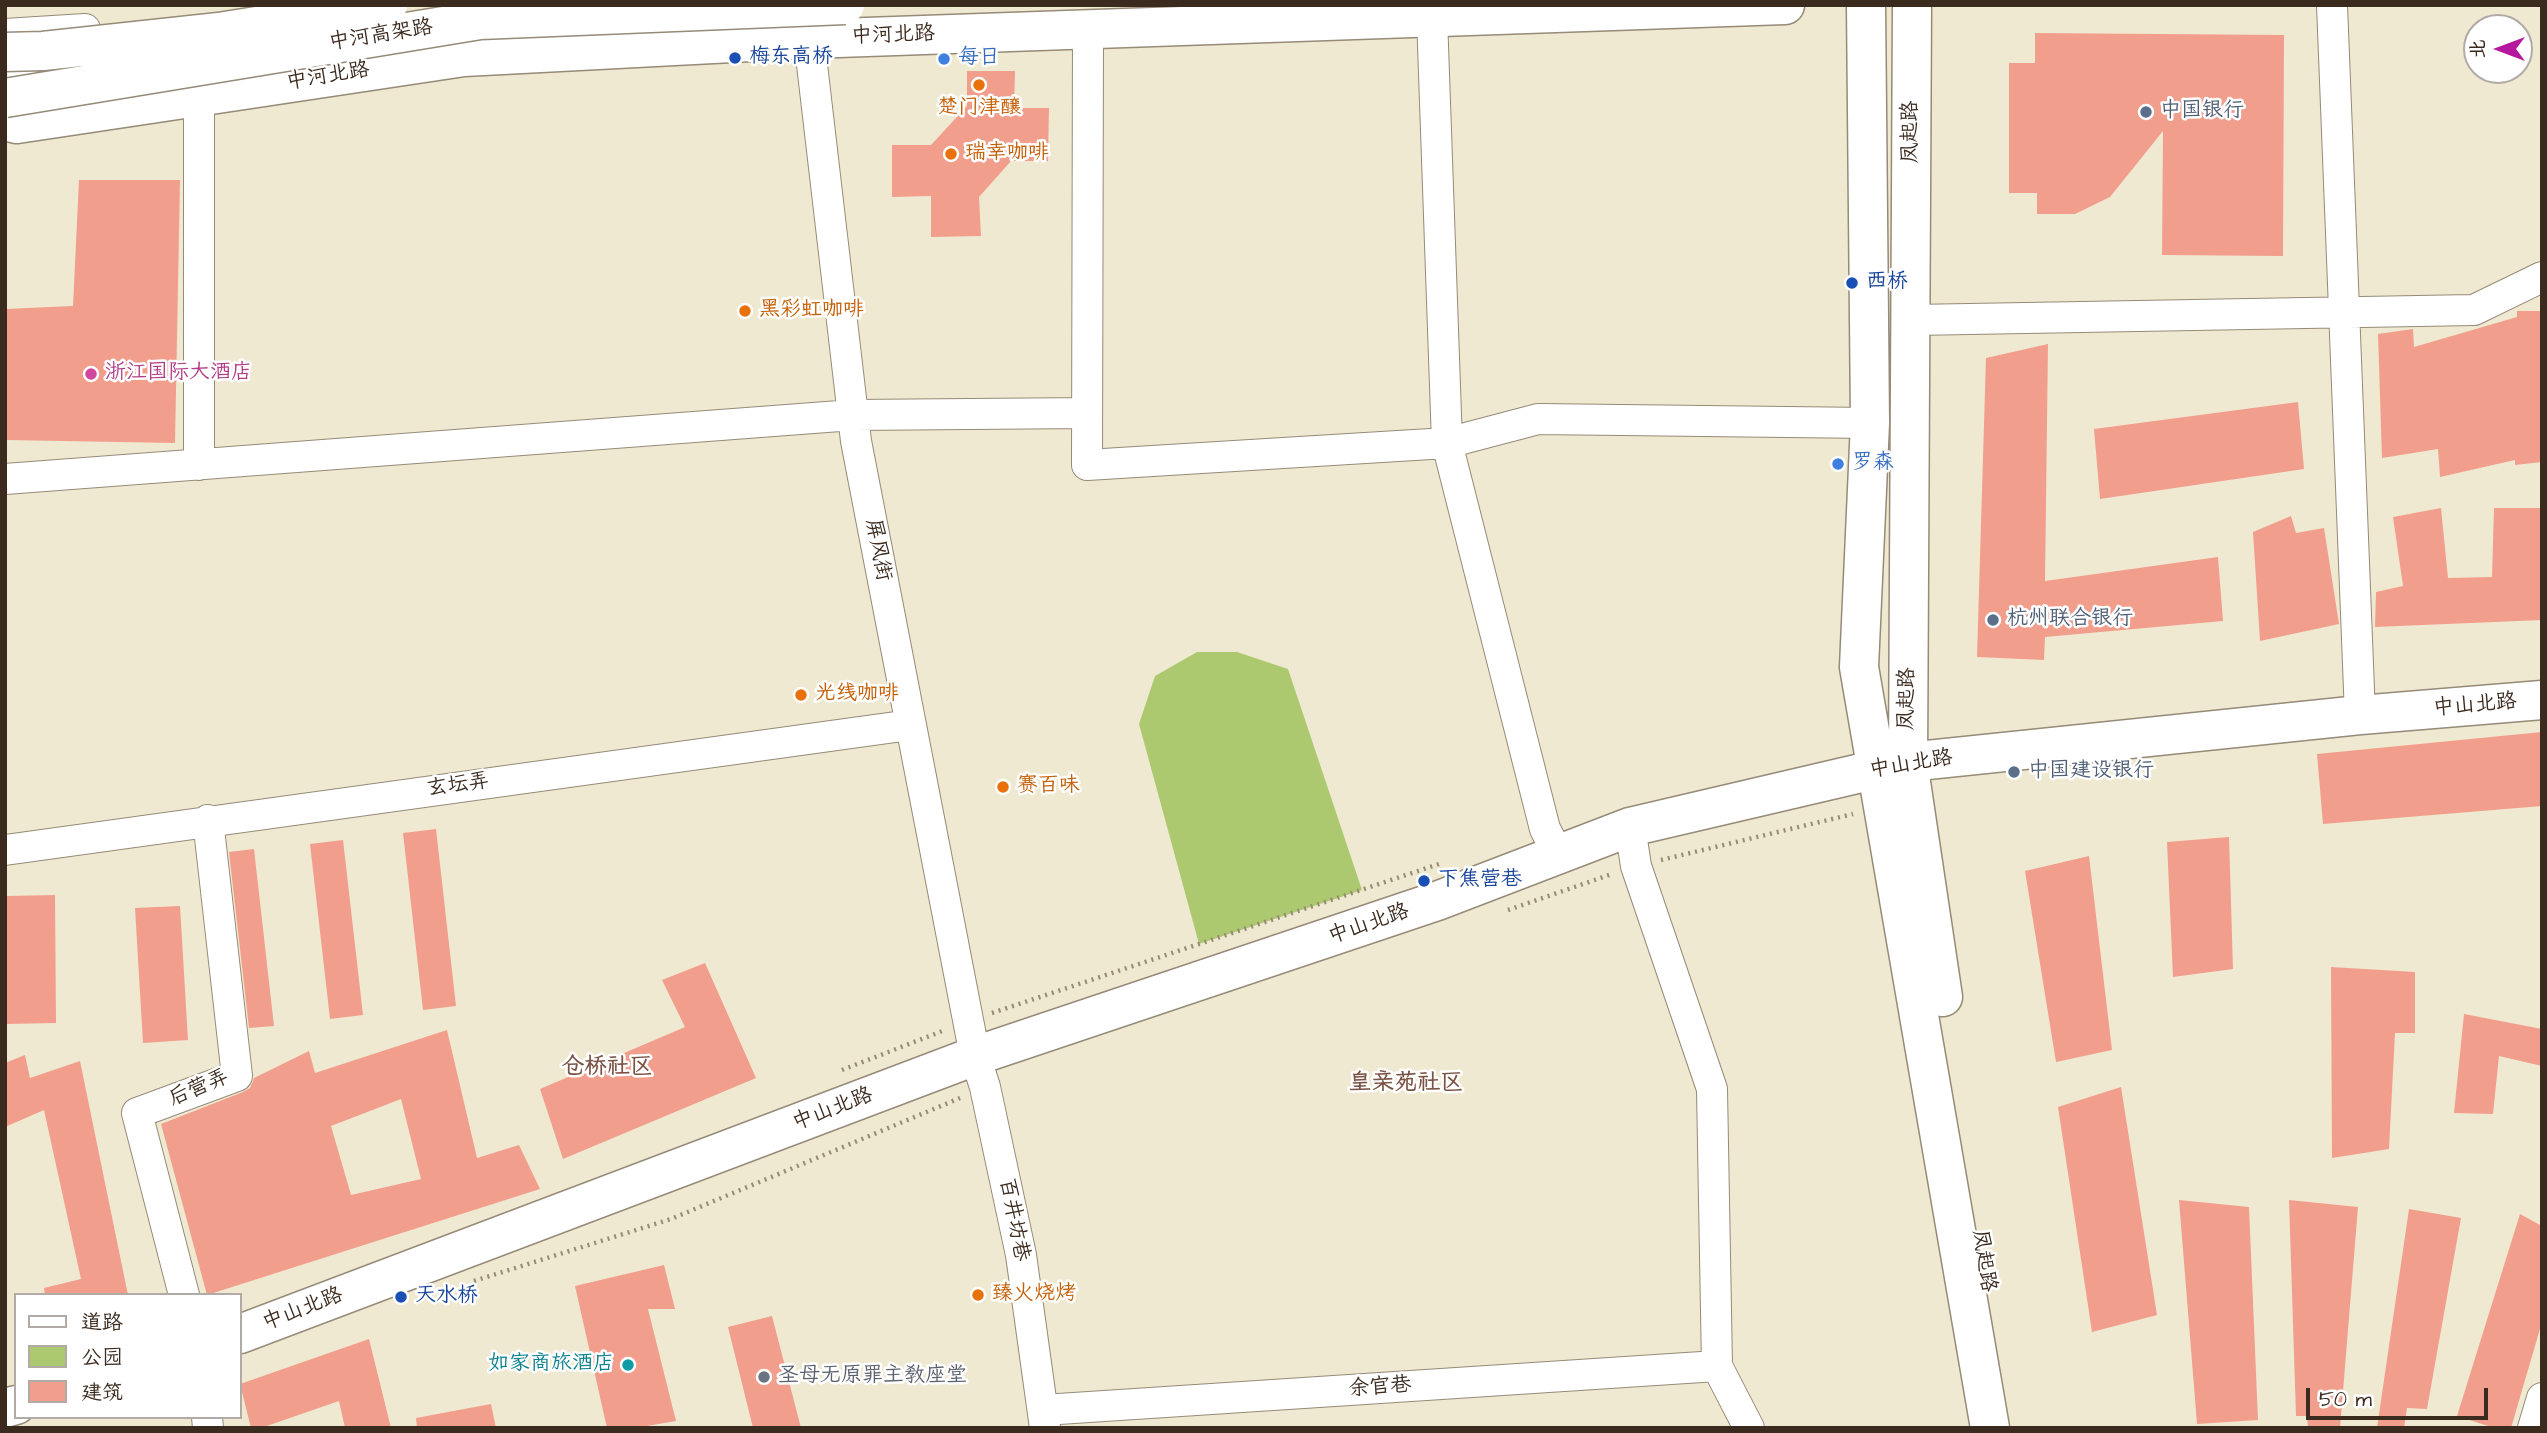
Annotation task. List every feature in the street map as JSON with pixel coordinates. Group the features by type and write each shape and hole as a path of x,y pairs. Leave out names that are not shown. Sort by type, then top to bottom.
{"main road":[{"path":"5,72 37,71 184,24 293,5"},
{"name":"中河高架路","path":"5,52 43,51 219,32 388,5"},
{"name":"中河高架路","path":"8,118 480,20 845,5"},
{"name":"中河北路","path":"8,118 199,97 464,57 809,38 1785,5"},
{"path":"1866,5 1870,423 1859,667 1893,766 1884,807 1990,1428"},
{"name":"凤起路","path":"1912,5 1913,320 1893,766 2009,1428"},
{"name":"中山北路","path":"242,1333 980,1072 1630,827 1893,766 2360,715 2542,700"}],"street":[{"path":"2332,5 2360,715"},
{"path":"1432,17 1447,443 1545,829 1558,854"},
{"path":"5,33 184,24"},
{"path":"1088,29 1087,466 1447,443 1538,419 1870,423"},
{"name":"屏风街","path":"809,38 853,415 980,1072"},
{"path":"199,97 199,465"},
{"path":"1913,320 2474,310 2542,277"},
{"path":"5,479 853,415 1087,413"},
{"name":"玄坛弄","path":"5,850 911,725"},
{"name":"后营弄","path":"183,1293 137,1114 237,1076 208,820"},
{"path":"1630,827 1636,866 1712,1089 1717,1366 1749,1428"},
{"name":"百井坊巷","path":"980,1072 1021,1255 1044,1419"},
{"name":"余官巷","path":"1044,1419 1717,1366"},
{"path":"2533,1428 2542,1398"}],"path":[{"path":"1506,911 1636,866 1884,807"},
{"path":"462,1285 671,1219 980,1072"}],"green space":[{"path":"1197,652 1237,652 1288,669 1362,890 1199,944 1139,724 1155,676"}],"building":[{"name":"中国银行","path":"2035,33 2284,35 2283,256 2162,255 2163,131 2110,197 2075,214 2037,214 2037,193 2009,193 2009,63 2035,63"},
{"path":"967,71 1015,71 1014,108 1049,108 1048,161 1011,161 979,197 981,236 931,237 931,196 892,197 892,145 931,145 967,106"},
{"name":"浙江国际大酒店","path":"79,180 180,180 175,443 5,440 5,309 73,306"},
{"path":"2517,311 2542,311 2542,462 2515,465 2515,460 2440,477 2438,449 2382,458 2378,334 2413,329 2414,347 2517,317"},
{"path":"2048,344 2045,581 2218,557 2223,621 2045,637 2044,660 1977,657 1986,358"},
{"path":"2298,402 2304,469 2100,499 2094,429"},
{"path":"2441,508 2448,578 2492,577 2494,508 2540,508 2542,620 2375,627 2376,592 2403,586 2393,517"},
{"path":"2291,516 2296,533 2324,528 2339,624 2260,641 2253,532"},
{"path":"2542,732 2542,806 2323,824 2317,754"},
{"path":"436,829 456,1006 423,1010 403,833"},
{"path":"2229,837 2233,969 2173,977 2167,842"},
{"path":"343,840 363,1015 330,1019 310,844"},
{"path":"254,849 274,1026 249,1028 229,852"},
{"path":"2089,856 2112,1050 2056,1062 2025,871"},
{"path":"55,895 56,1023 5,1024 5,896"},
{"path":"180,906 188,1040 143,1043 135,908"},
{"path":"705,963 756,1078 563,1159 540,1089 685,1027 662,980"},
{"path":"2331,967 2415,972 2415,1033 2395,1033 2389,1149 2332,1158"},
{"path":"2464,1014 2542,1029 2542,1066 2499,1056 2493,1114 2454,1113"},
{"path":"447,1030 477,1158 519,1145 540,1189 206,1293 161,1124 243,1092 250,1088 254,1078 309,1051 315,1073","holes":["401,1099 421,1179 351,1195 331,1126"]},
{"path":"25,1055 30,1078 80,1061 128,1293 45,1293 44,1288 81,1279 44,1110 5,1127 5,1063"},
{"path":"2121,1087 2157,1315 2092,1332 2058,1107"},
{"path":"2179,1200 2249,1207 2258,1420 2197,1424"},
{"path":"2289,1200 2358,1207 2340,1428 2308,1428 2307,1416 2296,1416"},
{"path":"2409,1209 2461,1218 2427,1409 2407,1408 2404,1428 2377,1428"},
{"path":"2520,1214 2542,1226 2542,1322 2511,1428 2494,1428 2457,1416"},
{"name":"如家商旅酒店","path":"664,1265 675,1309 648,1309 676,1421 635,1428 607,1428 575,1286"},
{"name":"圣母无原罪主教座堂","path":"772,1316 801,1428 753,1428 728,1327"},
{"path":"369,1339 391,1428 345,1428 339,1401 261,1428 251,1428 242,1383"},
{"path":"491,1404 496,1428 417,1428 416,1418"}],"place":[{"name":"梅东高桥","path":"735,58"},
{"name":"每日","path":"944,59"},
{"name":"楚门津醸","path":"979,85"},
{"name":"中国银行","path":"2146,112"},
{"name":"瑞幸咖啡","path":"951,154"},
{"name":"西桥","path":"1852,283"},
{"name":"黑彩虹咖啡","path":"745,311"},
{"name":"浙江国际大酒店","path":"91,374"},
{"name":"罗森","path":"1838,464"},
{"name":"杭州联合银行","path":"1993,620"},
{"name":"光线咖啡","path":"801,695"},
{"name":"中国建设银行","path":"2014,772"},
{"name":"赛百味","path":"1003,787"},
{"name":"下焦营巷","path":"1424,881"},
{"name":"臻火烧烤","path":"978,1295"},
{"name":"天水桥","path":"401,1297"},
{"name":"如家商旅酒店","path":"628,1365"},
{"name":"圣母无原罪主教座堂","path":"764,1377"}],"district":[{"name":"仓桥社区","path":"607,1068"},
{"name":"皇亲苑社区","path":"1406,1084"}]}
